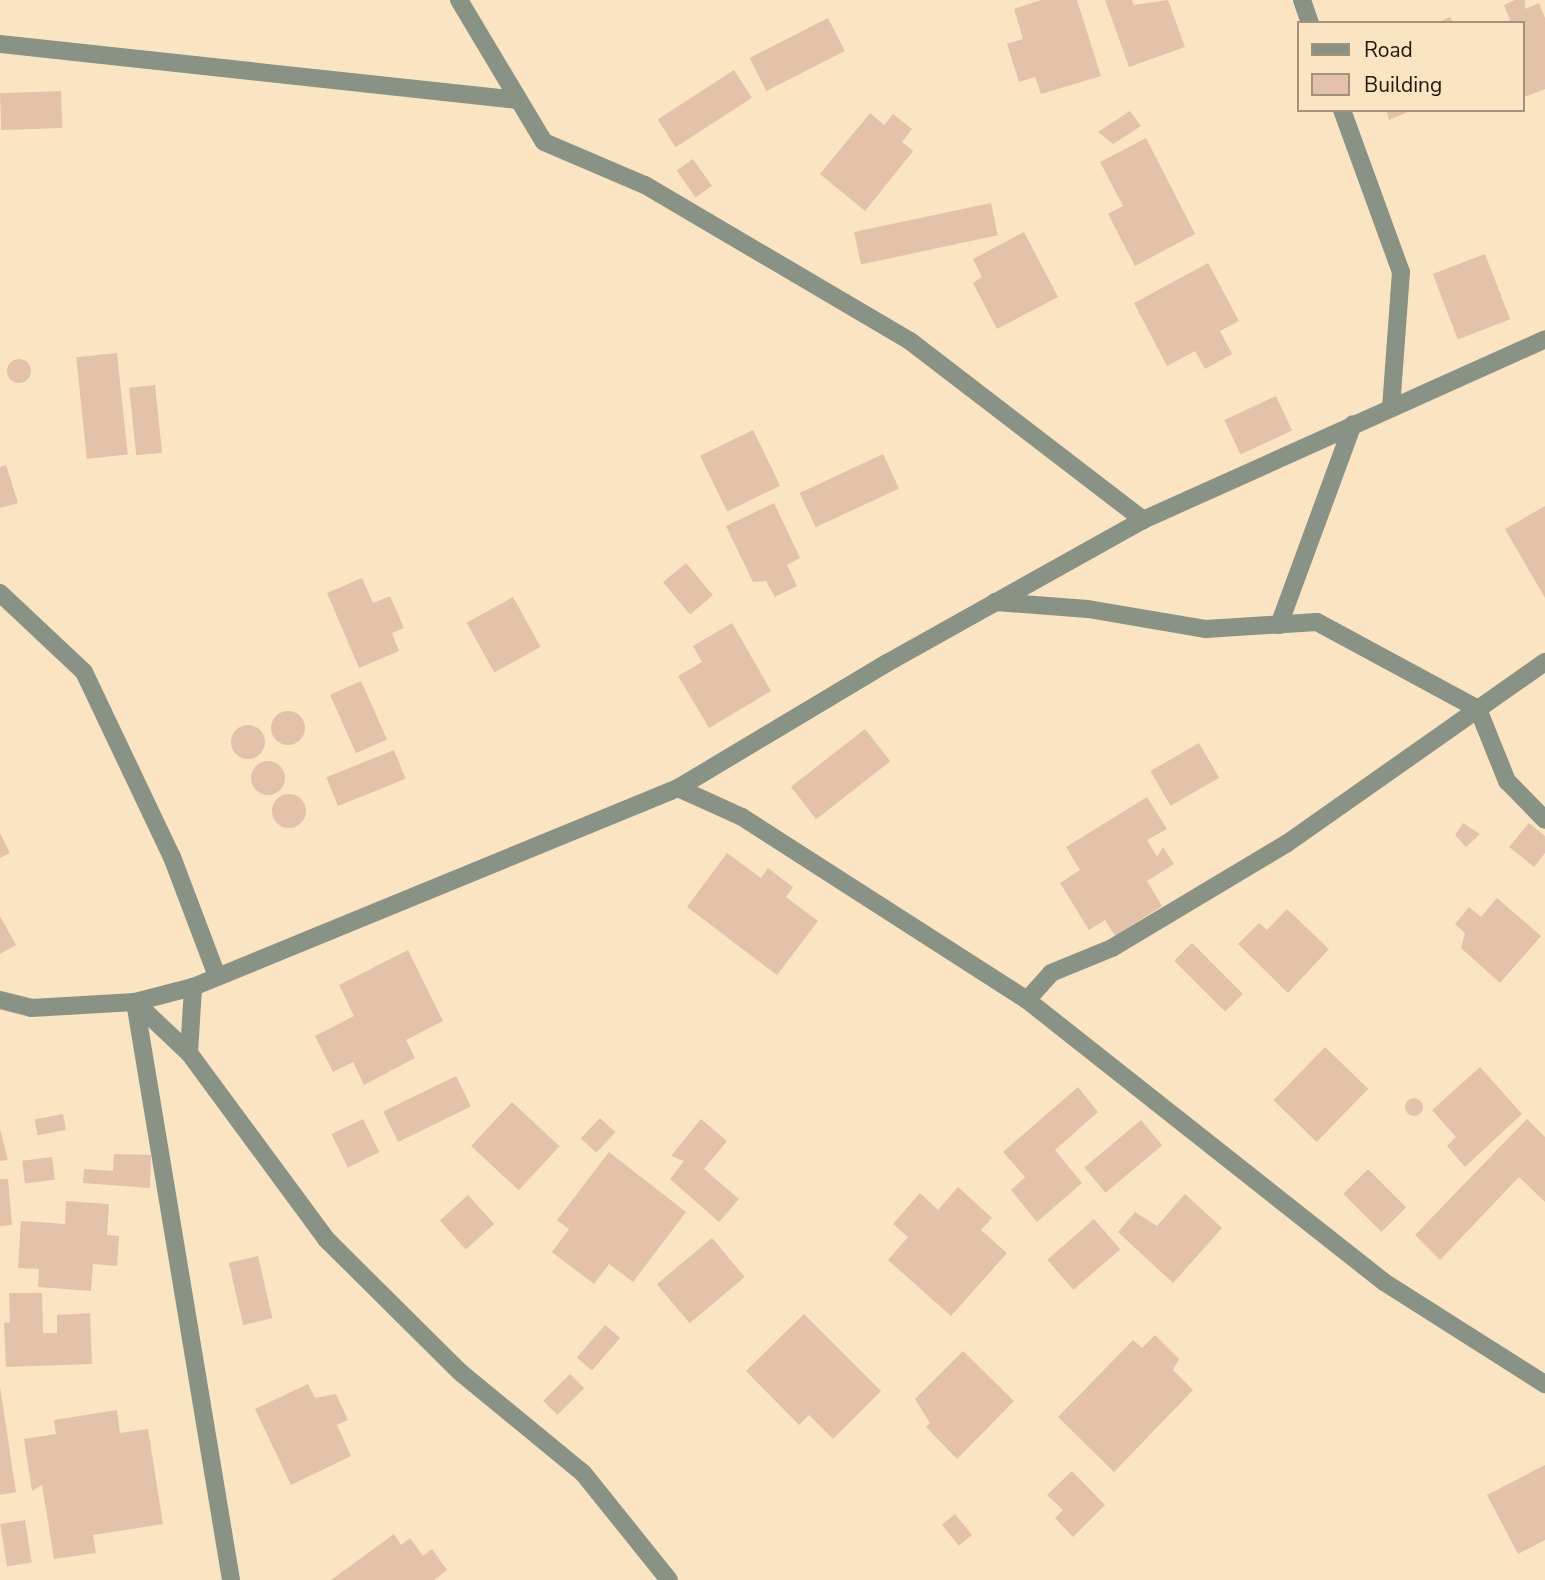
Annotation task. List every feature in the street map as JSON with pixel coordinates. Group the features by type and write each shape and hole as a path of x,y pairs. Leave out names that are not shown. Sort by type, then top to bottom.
{"street":[{"path":"459,0 544,142 645,185 910,341 1143,520"},
{"path":"1302,0 1309,21"},
{"path":"0,44 519,100"},
{"path":"1343,112 1401,272 1391,407"},
{"path":"0,1000 31,1008 135,1002 192,987 678,788 996,602 1143,520 1545,340"},
{"path":"1279,625 1353,424"},
{"path":"0,593 84,672 172,857 218,976"},
{"path":"996,602 1088,609 1206,629 1317,622 1478,709 1507,781 1545,820"},
{"path":"1027,1000 1051,973 1112,947 1286,844 1545,662"},
{"path":"678,788 742,817 1027,1000 1384,1282 1545,1384"},
{"path":"189,1053 192,987"},
{"path":"135,1002 189,1053 326,1239 460,1372 583,1473 669,1580"},
{"path":"135,1002 232,1580"}],"building":[{"path":"1041,0 1077,0 1101,76 1041,94 1035,77 1019,82 1007,44 1023,39 1014,9"},
{"path":"1105,0 1132,0 1134,5 1168,0 1185,47 1129,67"},
{"path":"1515,0 1525,0 1525,9 1539,3 1545,18 1545,89 1524,97 1524,21 1507,21 1510,20 1504,5"},
{"path":"828,18 845,51 766,91 750,58"},
{"path":"734,70 752,98 676,147 658,120"},
{"path":"61,91 62,128 1,130 0,93"},
{"path":"1130,111 1141,126 1113,144 1098,132"},
{"path":"1387,112 1407,112 1389,120"},
{"path":"870,113 884,125 893,114 912,129 902,142 913,151 865,211 820,174"},
{"path":"1146,138 1195,234 1135,266 1108,214 1123,206 1100,162"},
{"path":"693,159 712,186 696,198 677,170"},
{"path":"991,203 998,235 861,264 854,232"},
{"path":"1024,232 1058,297 997,329 973,283 982,277 973,259"},
{"path":"1485,254 1510,319 1458,339 1433,274"},
{"path":"1208,263 1239,321 1220,331 1232,354 1205,369 1195,351 1167,366 1134,303"},
{"path":"117,353 128,454 87,459 76,357"},
{"path":"19,359 28,362 31,371 28,380 19,383 10,380 7,371 10,362"},
{"path":"155,385 162,453 136,455 129,388"},
{"path":"1276,396 1292,430 1240,455 1224,420"},
{"path":"753,430 780,486 727,512 700,456"},
{"path":"883,454 899,488 816,527 800,493"},
{"path":"6,465 18,503 0,508 0,467"},
{"path":"774,503 800,558 787,565 797,586 775,597 766,581 753,582 726,526"},
{"path":"1545,506 1545,598 1505,529"},
{"path":"686,563 713,595 690,614 663,582"},
{"path":"362,578 373,603 390,596 404,628 392,633 399,651 359,668 327,593"},
{"path":"513,597 541,647 494,673 467,623"},
{"path":"732,623 771,691 709,728 678,676 702,662 693,646"},
{"path":"361,681 387,739 356,753 330,695"},
{"path":"288,711 300,716 305,728 300,740 288,745 276,740 271,728 276,716"},
{"path":"248,725 260,730 265,742 260,754 248,759 236,754 231,742 236,730"},
{"path":"865,729 890,761 816,819 791,787"},
{"path":"1199,743 1219,778 1171,806 1151,771"},
{"path":"394,750 406,779 338,806 326,777"},
{"path":"268,761 280,766 285,778 280,790 268,795 256,790 251,778 256,766"},
{"path":"289,794 301,799 306,811 301,823 289,828 277,823 272,811 277,799"},
{"path":"1147,797 1167,829 1147,840 1157,857 1163,847 1174,864 1147,881 1162,906 1115,936 1105,920 1089,930 1060,883 1080,870 1066,847"},
{"path":"1463,823 1480,834 1466,847 1455,835"},
{"path":"1529,823 1545,836 1545,853 1534,867 1509,847"},
{"path":"0,833 10,853 0,858"},
{"path":"727,853 761,878 768,868 793,887 786,897 818,921 777,975 687,907"},
{"path":"1497,898 1541,936 1500,983 1461,948 1465,933 1455,924 1469,907 1481,917"},
{"path":"1287,909 1329,949 1288,993 1238,944 1259,923 1267,930"},
{"path":"0,916 16,945 0,954"},
{"path":"1192,943 1243,994 1225,1012 1174,961"},
{"path":"408,950 443,1021 406,1040 415,1058 364,1085 353,1062 333,1072 315,1036 354,1016 339,985"},
{"path":"1325,1047 1368,1089 1317,1142 1274,1100"},
{"path":"1480,1067 1522,1114 1465,1167 1447,1146 1456,1137 1432,1110"},
{"path":"456,1076 471,1107 398,1142 383,1112"},
{"path":"1078,1087 1098,1112 1055,1150 1082,1183 1037,1222 1011,1190 1025,1177 1003,1152"},
{"path":"1414,1098 1420,1101 1423,1107 1420,1113 1414,1116 1408,1113 1405,1107 1408,1101"},
{"path":"512,1102 560,1146 519,1190 471,1146"},
{"path":"63,1114 66,1130 38,1135 35,1120"},
{"path":"600,1118 615,1132 596,1153 581,1138"},
{"path":"363,1119 379,1152 348,1168 332,1134"},
{"path":"701,1119 727,1141 704,1169 739,1199 719,1222 670,1179 684,1161 671,1156"},
{"path":"1527,1119 1545,1137 1545,1202 1519,1177 1440,1260 1415,1235"},
{"path":"1141,1120 1162,1145 1106,1193 1084,1168"},
{"path":"0,1129 8,1160 0,1161"},
{"path":"609,1152 686,1212 633,1282 609,1264 594,1284 552,1252 569,1229 557,1220"},
{"path":"114,1154 151,1155 150,1188 83,1183 84,1169 113,1171"},
{"path":"52,1157 55,1180 25,1183 22,1161"},
{"path":"1368,1169 1406,1207 1381,1232 1343,1194"},
{"path":"0,1179 8,1179 12,1225 0,1226"},
{"path":"958,1187 992,1218 981,1230 1007,1253 951,1316 888,1260 908,1237 893,1224 920,1193 938,1210"},
{"path":"1185,1194 1222,1228 1173,1283 1118,1232 1135,1212 1157,1226"},
{"path":"468,1195 494,1224 466,1249 440,1220"},
{"path":"66,1201 109,1204 107,1235 119,1236 117,1266 93,1264 91,1291 38,1287 39,1269 18,1268 21,1221 65,1224"},
{"path":"1094,1219 1120,1249 1073,1290 1047,1260"},
{"path":"712,1238 745,1277 690,1323 657,1284"},
{"path":"258,1256 272,1318 243,1325 229,1263"},
{"path":"9,1293 42,1293 43,1333 57,1333 57,1315 90,1313 92,1364 6,1367 4,1323 10,1322"},
{"path":"804,1314 881,1391 833,1439 809,1415 799,1425 746,1371"},
{"path":"605,1325 620,1338 592,1371 577,1357"},
{"path":"1155,1335 1179,1359 1173,1370 1193,1390 1114,1472 1058,1417 1133,1340 1142,1348"},
{"path":"963,1351 1014,1401 957,1459 926,1427 930,1423 915,1399"},
{"path":"570,1374 584,1388 557,1415 543,1401"},
{"path":"308,1384 315,1398 336,1394 348,1420 337,1425 351,1456 291,1485 255,1409"},
{"path":"0,1387 16,1492 0,1495"},
{"path":"117,1410 120,1433 148,1429 163,1524 93,1535 96,1553 54,1559 42,1485 32,1491 24,1439 56,1434 54,1420"},
{"path":"1545,1465 1545,1540 1518,1554 1487,1495"},
{"path":"1072,1471 1105,1505 1073,1537 1055,1518 1063,1510 1047,1495"},
{"path":"955,1514 972,1535 959,1546 942,1525"},
{"path":"25,1520 32,1562 7,1566 0,1524"},
{"path":"394,1534 401,1545 410,1538 423,1556 432,1549 447,1570 434,1580 331,1580"}]}
